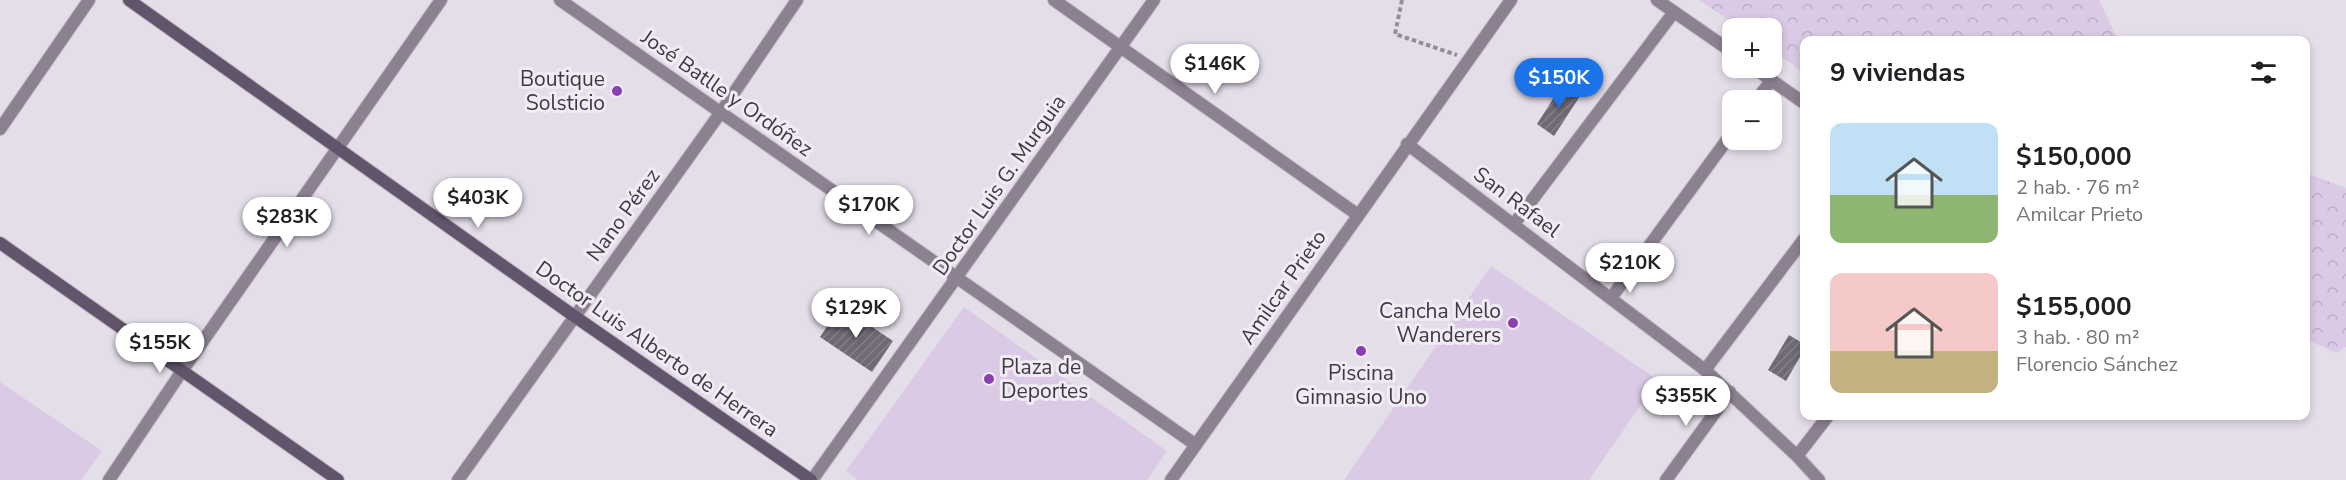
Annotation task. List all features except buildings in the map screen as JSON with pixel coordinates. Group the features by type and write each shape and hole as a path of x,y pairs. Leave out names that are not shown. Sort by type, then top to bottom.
{"street":[{"path":"0,129 89,0"},
{"name":"Doctor Luis Alberto de Herrera","path":"129,0 574,316 812,480"},
{"path":"109,480 182,371 441,0"},
{"name":"José Batlle y Ordóñez","path":"560,0 1196,445"},
{"name":"Nano Pérez","path":"458,480 721,112 797,0"},
{"path":"1054,0 1358,215"},
{"name":"Doctor Luis G. Murguia","path":"812,480 1154,0"},
{"name":"Amilcar Prieto","path":"1171,480 1511,0"},
{"path":"1657,0 1722,45"},
{"path":"1514,224 1674,12"},
{"path":"1769,78 1800,100"},
{"path":"1764,90 1772,80"},
{"name":"San Rafael","path":"1407,144 1705,369 1797,456 1819,480"},
{"path":"1611,298 1722,147"},
{"path":"0,243 338,480"},
{"path":"1705,369 1800,244"},
{"path":"1666,480 1730,392"},
{"path":"1797,456 1825,420"}],"path":[{"path":"1402,0 1395,34 1469,60"}],"green space":[{"path":"1699,0 2099,0 2116,36 1800,36 1800,70 1782,57 1782,18 1725,18"},
{"path":"2310,174 2346,188 2346,347 2336,353 2310,341"},
{"name":"Cancha Melo Wanderers","path":"1491,266 1658,380 1589,480 1344,480"},
{"name":"Plaza de Deportes","path":"964,307 1167,451 1147,480 858,480 846,471"},
{"path":"0,382 102,451 81,480 0,480"}],"place":[{"name":"Boutique Solsticio","path":"617,91"},
{"name":"Cancha Melo Wanderers","path":"1513,323"},
{"name":"Piscina Gimnasio Uno","path":"1361,351"},
{"name":"Plaza de Deportes","path":"989,379"}]}
